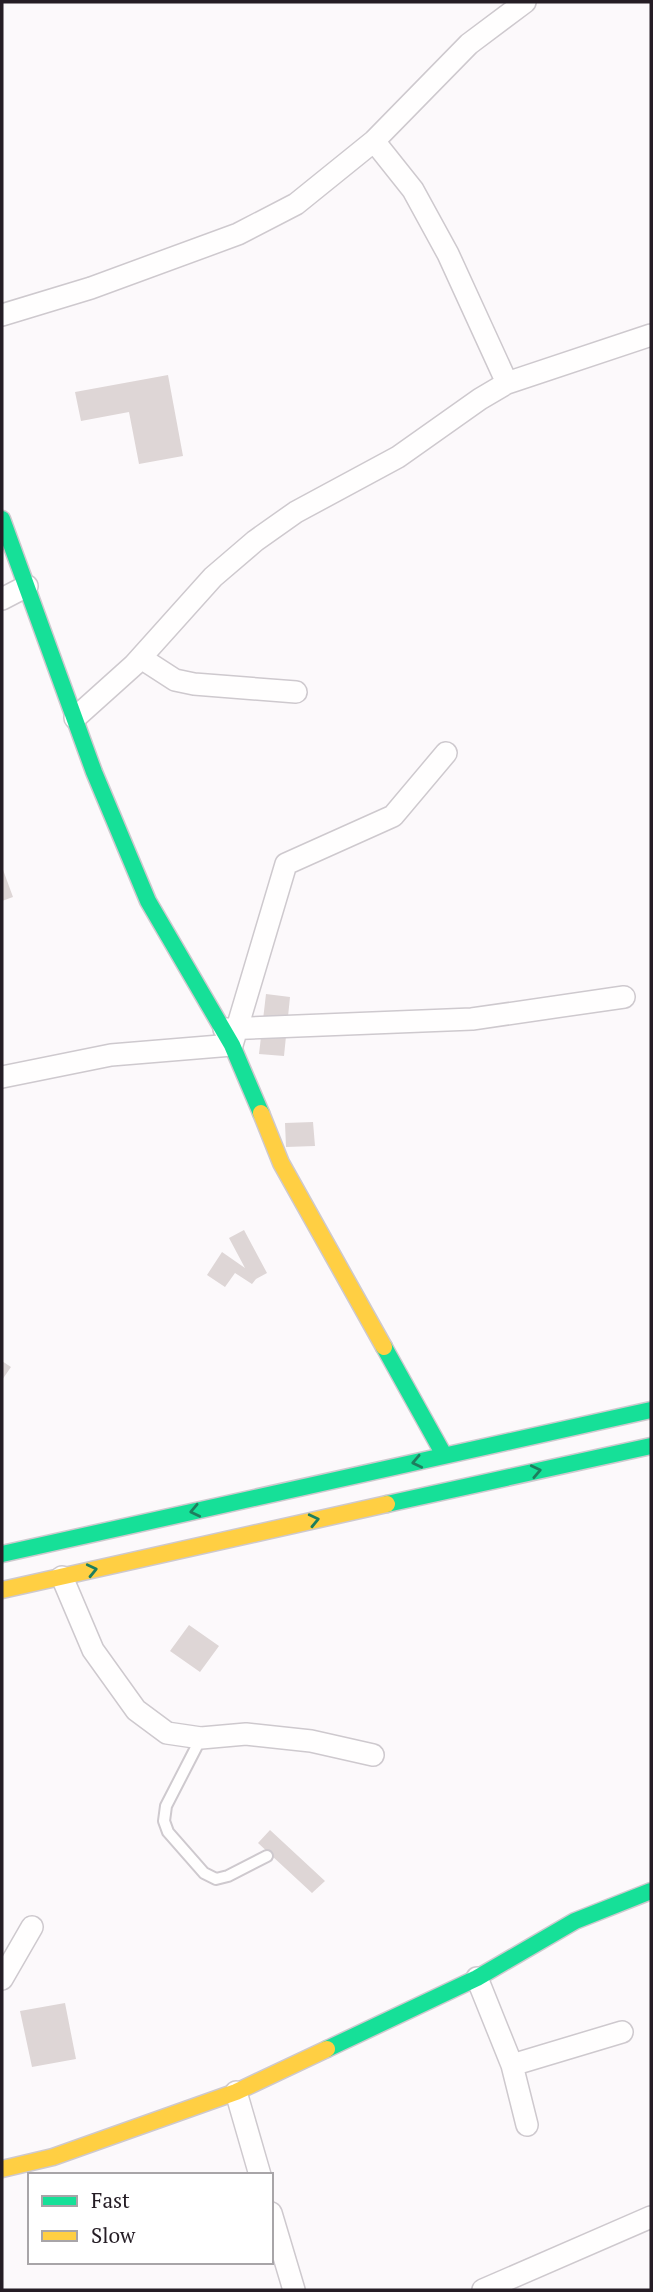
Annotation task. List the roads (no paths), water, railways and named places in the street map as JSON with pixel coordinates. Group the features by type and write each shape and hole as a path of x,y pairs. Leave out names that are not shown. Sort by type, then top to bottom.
{"main road":[{"path":"2,519 94,772 148,901 230,1034 281,1163 444,1455"},
{"path":"2,1554 651,1410"},
{"path":"2,1590 651,1446"},
{"path":"2,2169 53,2157 236,2092 477,1978 575,1921 651,1892"}],"street":[{"path":"2,315 91,288 238,234 296,204 374,141 469,44 525,2"},
{"path":"374,141 413,190 448,254 508,383"},
{"path":"75,718 141,658 212,577 255,541 296,512 398,457 480,399 508,383 651,335"},
{"path":"2,599 27,586"},
{"path":"141,658 175,680 194,684 296,692"},
{"path":"230,1034 286,864 393,816 446,753"},
{"path":"2,1077 230,1034 472,1019 624,997"},
{"path":"62,1577 93,1650 136,1710 167,1733 201,1738 246,1734 311,1741 373,1755"},
{"path":"2,1979 32,1927"},
{"path":"477,1978 512,2065 527,2125"},
{"path":"512,2065 622,2032"},
{"path":"236,2092 259,2173"},
{"path":"483,2290 651,2217"},
{"path":"273,2220 294,2290"}],"lane":[{"path":"201,1738 166,1805 164,1821 168,1832 204,1873 216,1879 228,1877 267,1856"}]}
